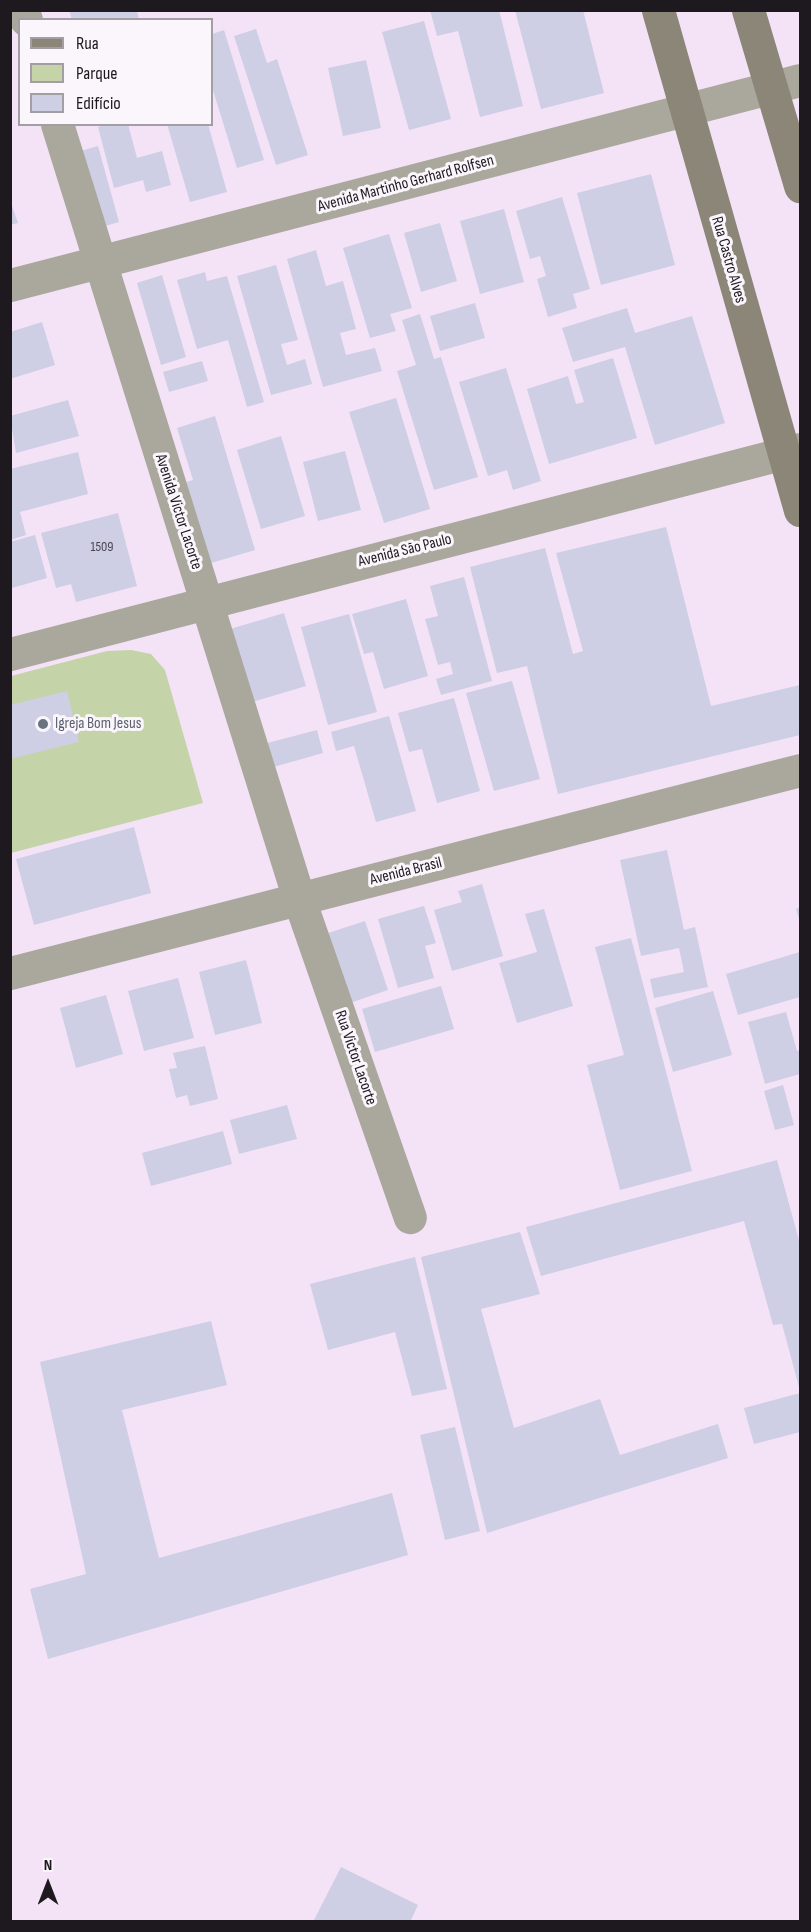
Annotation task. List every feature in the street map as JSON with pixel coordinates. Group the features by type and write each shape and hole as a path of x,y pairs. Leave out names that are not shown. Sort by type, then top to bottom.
{"main road":[{"name":"Rua Castro Alves","path":"658,10 686,111 792,452 801,510"},
{"path":"748,10 786,84 801,186"}],"street":[{"name":"Avenida Martinho Gerhard Rolfsen","path":"10,285 99,264 786,84"},
{"name":"Avenida Victor Lacorte","path":"58,126 299,899"},
{"name":"Avenida São Paulo","path":"10,654 792,452"},
{"name":"Avenida Brasil","path":"10,973 801,770"},
{"name":"Rua Victor Lacorte","path":"299,899 410,1217"}],"green space":[{"path":"131,650 151,654 165,670 203,803 11,853 11,676 107,651"}],"building":[{"path":"69,10 137,10 139,18 71,18"},
{"path":"430,10 499,10 523,106 480,117 458,31 437,36"},
{"path":"515,10 583,10 604,93 541,109"},
{"path":"424,21 451,119 409,130 382,32"},
{"path":"256,29 267,63 277,59 308,155 276,165 234,36"},
{"path":"224,30 264,160 237,168 213,90 213,34"},
{"path":"366,60 381,128 343,136 328,68"},
{"path":"129,126 137,158 162,151 171,185 146,192 143,180 114,188 98,127"},
{"path":"168,126 209,126 227,192 190,202"},
{"path":"98,146 119,222 95,229 74,153"},
{"path":"651,174 675,265 601,285 577,193"},
{"path":"562,197 590,289 573,294 577,308 548,317 537,279 546,276 540,256 530,259 516,211"},
{"path":"10,200 18,223 10,225"},
{"path":"504,209 524,282 480,294 460,221"},
{"path":"440,223 457,281 421,292 404,233"},
{"path":"389,234 412,308 390,314 396,331 370,338 343,248"},
{"path":"316,250 326,286 343,281 356,329 340,333 346,355 375,348 382,371 323,387 287,259"},
{"path":"276,265 298,340 281,344 287,365 305,359 312,384 271,395 237,276"},
{"path":"205,272 207,281 227,276 264,402 247,407 228,340 197,349 177,280"},
{"path":"162,275 186,357 161,365 137,283"},
{"path":"475,303 485,338 440,351 430,316"},
{"path":"627,308 635,333 692,316 725,423 655,445 625,347 573,362 562,328"},
{"path":"420,314 434,359 441,357 478,477 434,490 397,371 416,365 402,320"},
{"path":"42,322 55,365 10,379 10,332"},
{"path":"613,358 637,438 549,464 527,389 568,376 576,404 584,402 574,370"},
{"path":"202,361 208,381 169,392 163,372"},
{"path":"506,368 541,481 513,490 507,470 488,476 459,382"},
{"path":"396,398 430,509 384,523 349,412"},
{"path":"68,400 79,436 16,453 10,416"},
{"path":"215,416 255,550 201,566 184,483 193,480 177,428"},
{"path":"281,436 305,516 261,529 237,450"},
{"path":"345,451 361,510 318,521 303,462"},
{"path":"78,452 88,494 20,512 26,535 10,540 10,469"},
{"path":"118,513 137,586 76,602 71,584 56,588 41,533"},
{"path":"666,527 711,706 800,685 800,735 558,794 527,666 497,673 470,567 545,548 573,654 583,651 556,553"},
{"path":"35,535 47,578 12,588 10,542"},
{"path":"464,577 492,681 441,695 436,679 453,674 450,662 438,665 425,619 438,616 430,586"},
{"path":"406,599 428,676 384,689 373,652 364,654 352,614"},
{"path":"284,613 306,686 252,702 230,629"},
{"path":"349,614 377,712 328,725 301,627"},
{"path":"512,681 540,779 494,791 466,693"},
{"name":"Igreja Bom Jesus","path":"67,691 79,742 10,759 10,705"},
{"path":"454,698 480,791 437,803 422,749 409,752 398,713"},
{"path":"389,716 416,811 376,822 354,746 336,751 331,732"},
{"path":"317,730 323,753 263,770 256,746"},
{"path":"134,827 151,893 34,925 16,859"},
{"path":"667,850 684,930 695,927 708,987 654,998 650,979 684,972 679,948 641,956 620,860"},
{"path":"482,884 503,956 452,971 434,910 462,902 458,891"},
{"path":"424,906 436,943 425,946 434,978 398,988 378,919"},
{"path":"800,907 800,922 796,909"},
{"path":"544,909 573,1006 517,1023 499,963 537,952 525,914"},
{"path":"365,921 388,990 344,1005 322,935"},
{"path":"631,938 692,1171 620,1190 587,1065 624,1055 595,947"},
{"path":"800,952 800,997 738,1015 726,974"},
{"path":"246,960 262,1023 215,1035 199,972"},
{"path":"178,978 194,1038 144,1051 128,991"},
{"path":"441,986 454,1029 375,1052 362,1009"},
{"path":"713,991 732,1055 673,1072 655,1008"},
{"path":"106,995 123,1054 76,1068 60,1008"},
{"path":"786,1012 797,1051 800,1050 800,1074 765,1084 748,1022"},
{"path":"205,1046 218,1099 190,1106 187,1095 176,1098 169,1069 177,1068 173,1053"},
{"path":"783,1085 794,1125 775,1130 764,1091"},
{"path":"287,1105 297,1139 239,1154 230,1120"},
{"path":"223,1131 232,1164 151,1186 142,1153"},
{"path":"777,1160 800,1244 800,1391 782,1324 773,1325 744,1221 541,1276 526,1227"},
{"path":"520,1232 540,1294 481,1309 514,1428 600,1399 620,1455 718,1424 728,1458 487,1533 421,1257"},
{"path":"415,1257 447,1389 412,1396 395,1332 328,1350 310,1284"},
{"path":"211,1321 227,1385 122,1410 159,1558 392,1493 408,1555 48,1659 30,1589 86,1574 40,1362"},
{"path":"800,1393 800,1432 754,1444 744,1408"},
{"path":"455,1427 480,1531 445,1540 420,1435"},
{"path":"341,1867 418,1905 410,1922 313,1922"}],"place":[{"name":"Igreja Bom Jesus","path":"43,724"}]}
